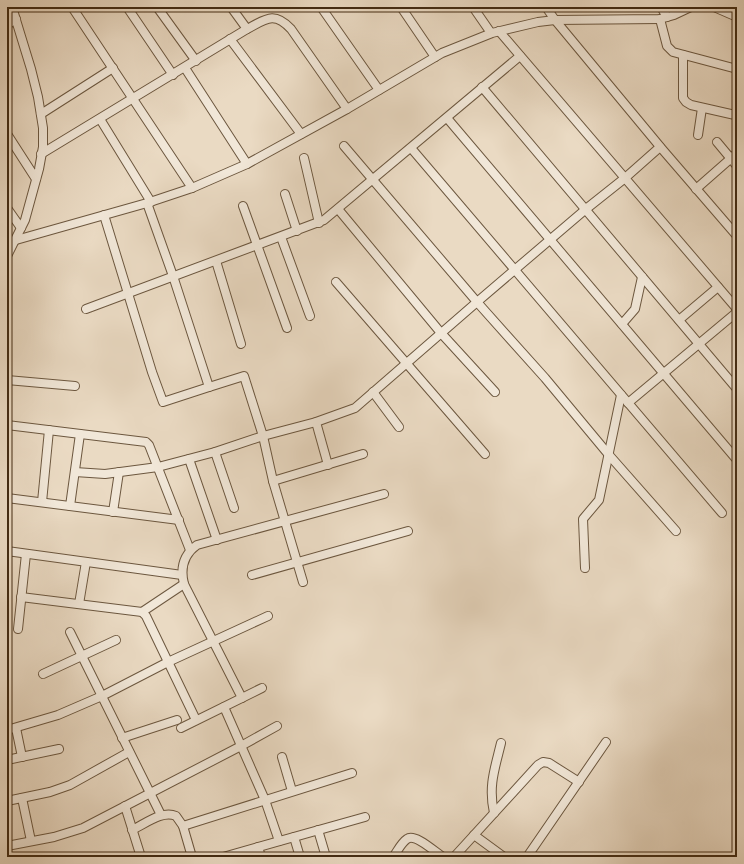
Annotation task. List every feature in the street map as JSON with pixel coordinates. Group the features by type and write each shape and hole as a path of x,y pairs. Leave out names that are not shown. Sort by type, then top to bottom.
{"street":[{"path":"7,256 25,220 41,154 43,128 31,69 12,7"},
{"path":"72,7 134,98 192,188"},
{"path":"127,7 173,75"},
{"path":"157,7 196,61"},
{"path":"231,7 247,29"},
{"path":"321,7 379,90"},
{"path":"401,7 435,57"},
{"path":"473,7 495,32 520,56 737,309"},
{"path":"546,7 555,20 660,147 737,236"},
{"path":"661,7 664,18 667,46 673,52 737,69"},
{"path":"16,240 149,202 192,188 247,164 348,109 442,53 495,32 538,22 555,20 664,18 691,7"},
{"path":"714,7 737,17"},
{"path":"41,154 247,29 263,20 274,18 282,21 291,29 348,109"},
{"path":"7,25 16,19"},
{"path":"230,39 301,134"},
{"path":"683,55 683,98 686,102 702,108 735,115"},
{"path":"86,309 319,223 373,180 520,56"},
{"path":"41,114 114,68"},
{"path":"185,68 247,164"},
{"path":"482,87 737,389"},
{"path":"698,135 702,108"},
{"path":"447,118 737,460"},
{"path":"100,119 149,202 209,387"},
{"path":"7,134 36,179"},
{"path":"718,142 734,156 737,166"},
{"path":"344,146 676,531"},
{"path":"75,472 95,475 158,467 316,422 355,408 477,302 660,147"},
{"path":"411,148 722,513"},
{"path":"696,189 734,156"},
{"path":"304,158 319,223"},
{"path":"285,194 297,231"},
{"path":"243,206 287,328"},
{"path":"7,208 21,228"},
{"path":"338,209 441,333 495,392"},
{"path":"104,215 163,402 244,376 263,436 273,481 303,582"},
{"path":"282,237 310,316"},
{"path":"216,261 241,344"},
{"path":"622,324 635,310 642,277"},
{"path":"336,282 486,454"},
{"path":"679,320 718,287"},
{"path":"628,403 737,312"},
{"path":"7,380 75,386"},
{"path":"373,392 399,426"},
{"path":"585,568 583,519 599,500 621,395"},
{"path":"316,422 328,465"},
{"path":"7,427 49,430 146,442 149,444 190,550"},
{"path":"42,502 49,430"},
{"path":"70,506 80,434"},
{"path":"215,452 234,508"},
{"path":"273,481 363,454"},
{"path":"189,459 217,540"},
{"path":"113,512 119,472"},
{"path":"242,698 184,584 182,566 185,557 190,550 197,545 384,494"},
{"path":"7,498 179,520"},
{"path":"252,575 408,531"},
{"path":"7,551 182,575"},
{"path":"18,629 26,554"},
{"path":"79,604 86,562"},
{"path":"142,612 184,584"},
{"path":"21,597 142,612 146,616 196,720"},
{"path":"7,730 58,715 102,696 168,662 268,616"},
{"path":"70,632 161,815"},
{"path":"43,674 116,640"},
{"path":"181,728 262,688"},
{"path":"224,707 265,800 279,841"},
{"path":"122,738 177,720"},
{"path":"7,846 59,836 83,828 277,726"},
{"path":"16,728 22,757"},
{"path":"494,813 492,784 501,742"},
{"path":"527,857 606,742"},
{"path":"7,760 59,749"},
{"path":"7,802 50,792 70,785 129,752"},
{"path":"282,757 292,791"},
{"path":"454,857 538,765 543,762 549,763 579,782"},
{"path":"183,826 352,773"},
{"path":"22,798 32,841"},
{"path":"125,806 141,857"},
{"path":"132,830 161,815 166,814 176,816 183,826 192,857"},
{"path":"223,857 365,817"},
{"path":"318,830 326,857"},
{"path":"474,835 504,857"},
{"path":"294,837 300,857"},
{"path":"393,857 407,839 411,837 418,839 442,857"},
{"path":"258,847 261,857"}]}
